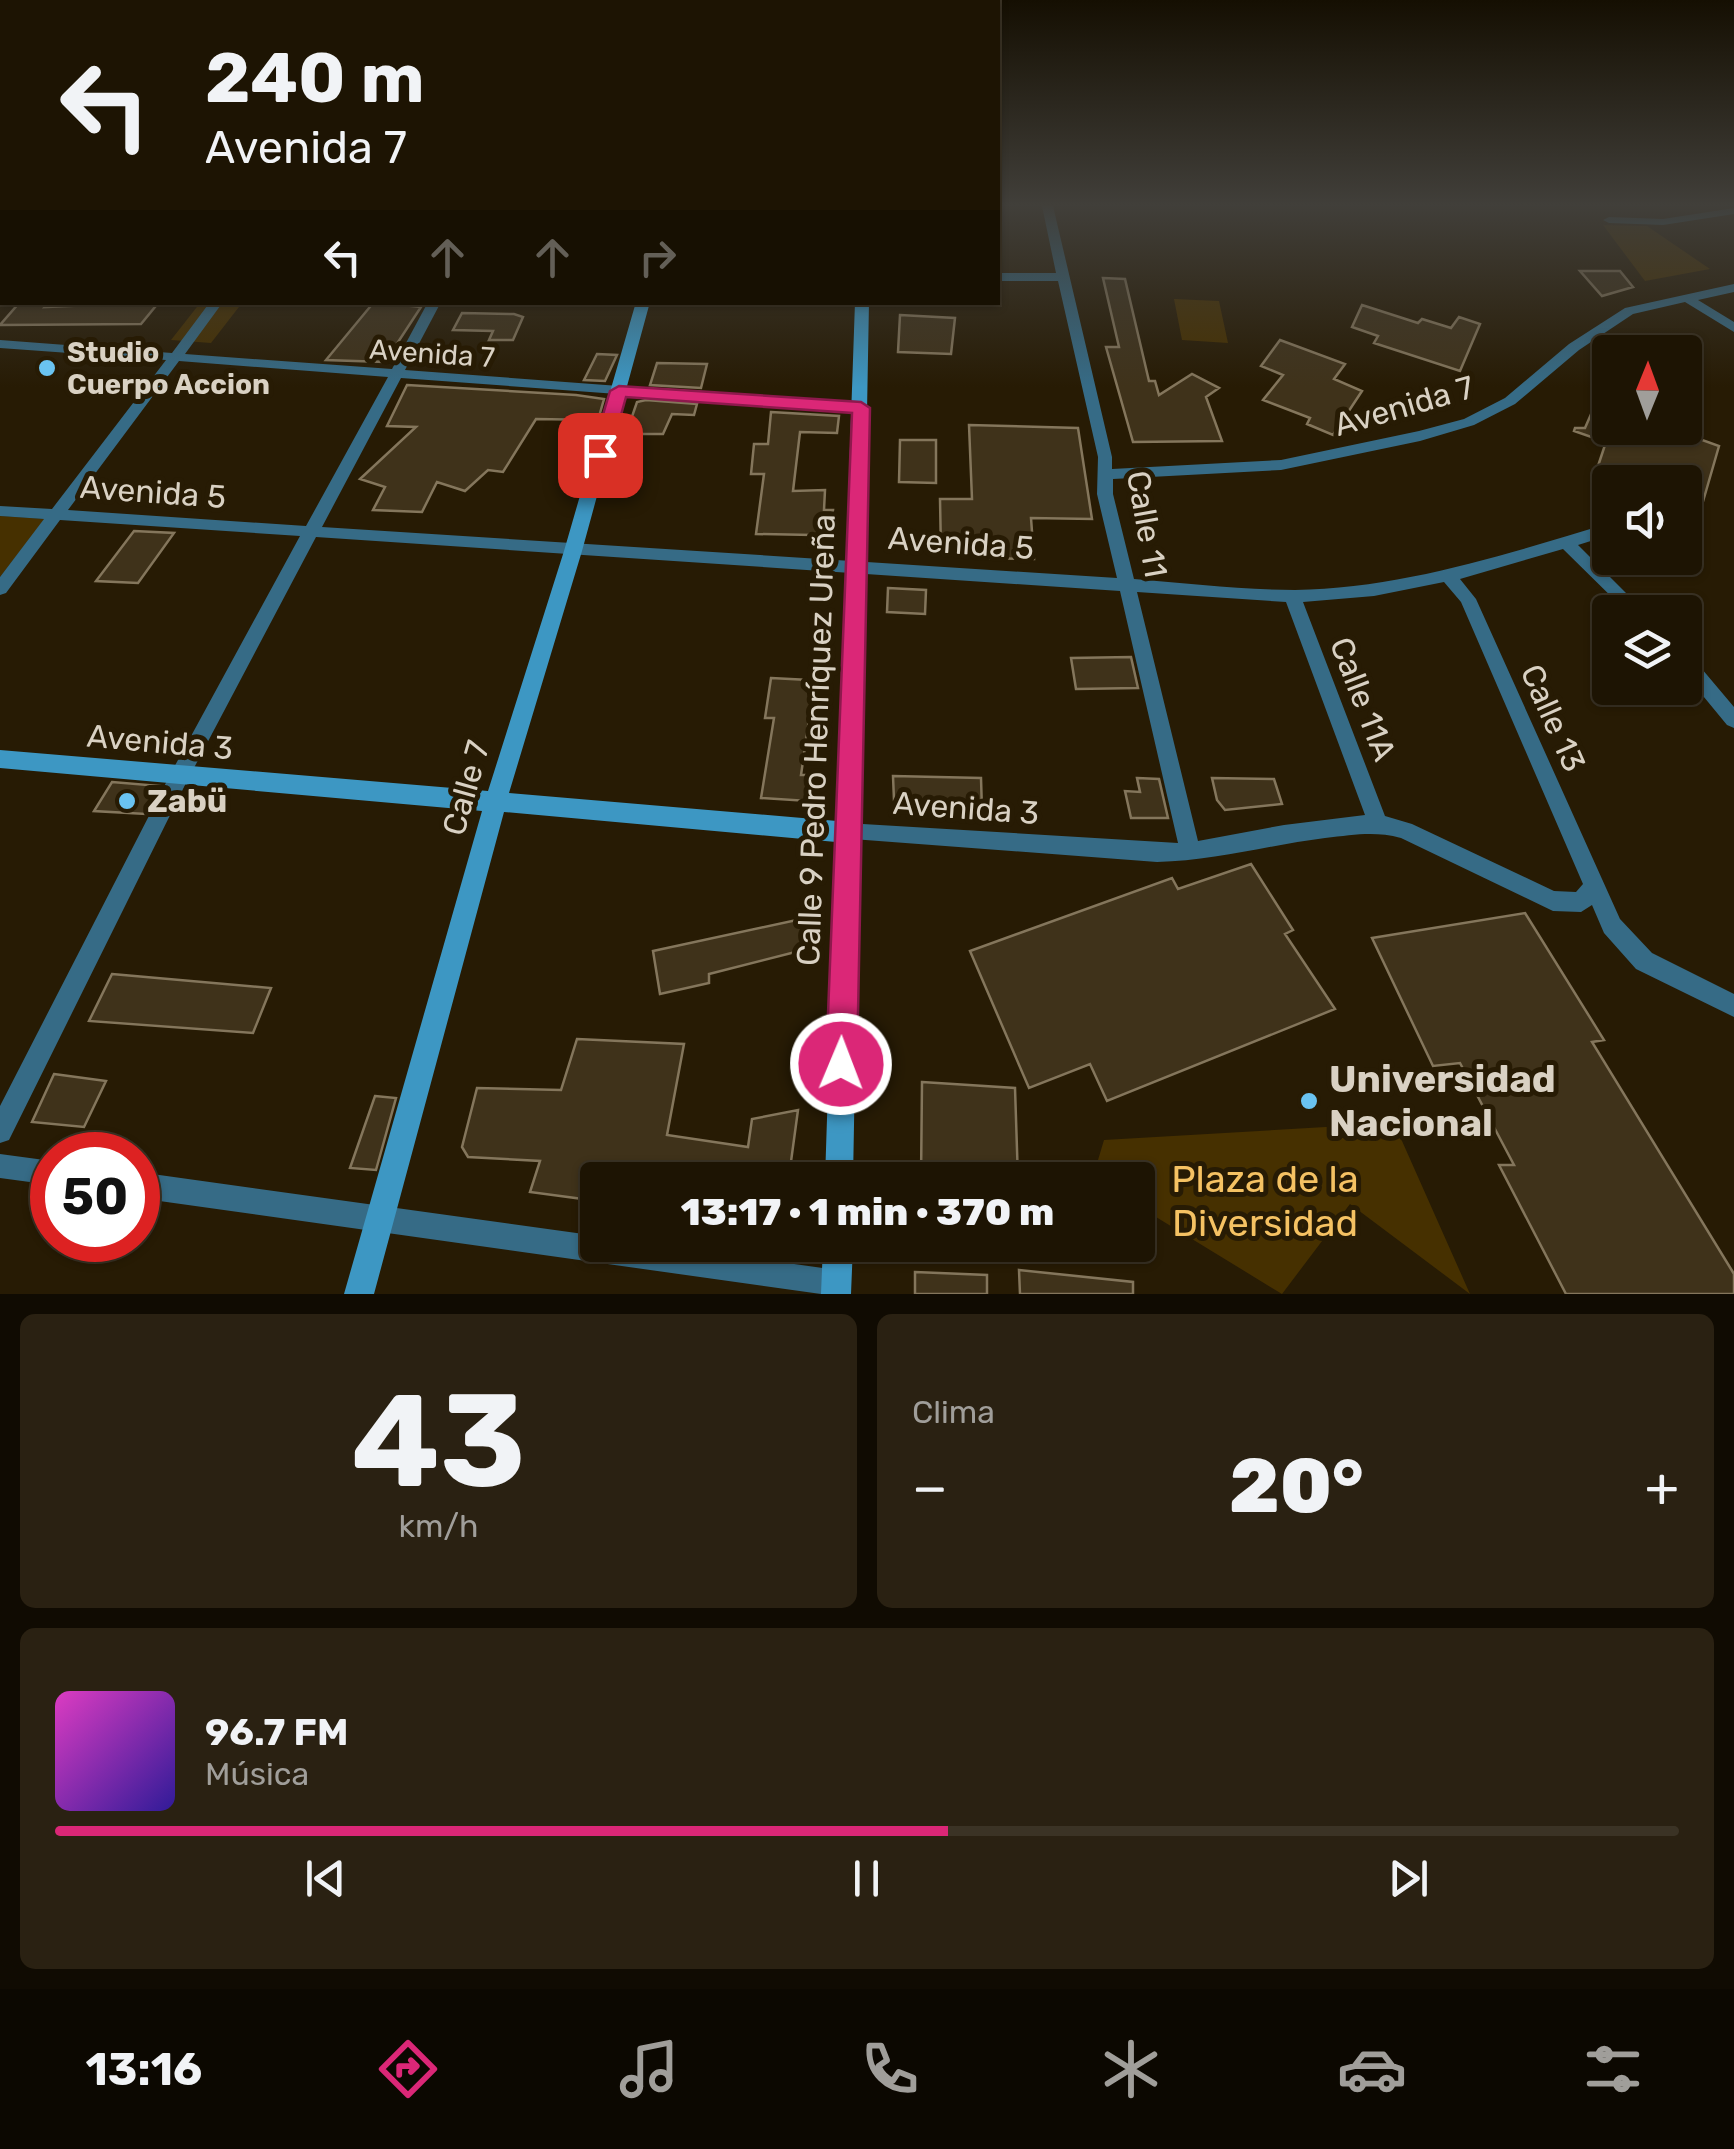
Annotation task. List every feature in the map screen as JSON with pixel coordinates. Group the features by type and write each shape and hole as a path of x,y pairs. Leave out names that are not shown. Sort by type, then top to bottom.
{"main road":[{"name":"Calle 7","path":"359,1294 495,802 573,551 643,305"},
{"name":"Calle 9 Pedro Henríquez Ureña","path":"839,1162 862,305"},
{"name":"Avenida 3","path":"0,759 846,832"},
{"path":"837,1288 838,1262"}],"street":[{"name":"Calle 11","path":"1062,266 1105,457 1105,494 1190,852"},
{"path":"1000,277 1065,278"},
{"name":"Avenida 7","path":"1105,474 1281,465 1375,448 1469,422 1510,400 1574,347 1629,311 1734,288"},
{"path":"1687,298 1734,328"},
{"path":"0,589 215,305"},
{"path":"0,1131 179,777 432,305"},
{"name":"Avenida 7","path":"0,344 861,408"},
{"name":"Avenida 5","path":"0,512 1292,596 1349,595 1449,577 1592,535"},
{"path":"1566,543 1619,595"},
{"name":"Calle 13","path":"1449,577 1468,599 1594,887"},
{"name":"Calle 11A","path":"1292,596 1378,823"},
{"path":"1702,681 1734,720"},
{"name":"Avenida 3","path":"846,832 1157,854 1378,823 1406,830 1554,901 1581,902 1594,887"},
{"path":"1594,887 1612,926 1644,960 1734,1006"},
{"path":"0,1166 30,1170"},
{"path":"160,1188 837,1288"}],"green space":[{"path":"1634,266 1710,269 1645,281"},
{"path":"1174,299 1219,301 1228,343 1182,340"},
{"path":"198,305 240,305 211,343 171,340"},
{"path":"0,516 45,519 0,577"},
{"name":"Plaza de la Diversidad","path":"1394,1123 1470,1294 1350,1204 1282,1294 1155,1216 1155,1162 1097,1162 1104,1140"}],"building":[{"path":"1580,271 1620,271 1633,287 1602,296"},
{"path":"1103,278 1125,279 1149,381 1155,381 1159,395 1192,374 1219,388 1206,397 1222,441 1133,442 1106,347 1119,347"},
{"path":"17,305 157,305 141,324 0,325"},
{"path":"372,305 421,307 385,362 326,360"},
{"path":"1362,305 1418,323 1422,319 1451,328 1459,317 1480,324 1460,371 1374,343 1378,336 1352,327"},
{"path":"462,313 523,317 513,340 489,340 493,331 453,330"},
{"path":"900,315 955,318 951,354 898,352"},
{"path":"1280,340 1345,364 1334,379 1362,391 1333,435 1307,424 1310,418 1263,400 1283,375 1261,366"},
{"path":"597,354 617,355 605,381 584,380"},
{"path":"657,363 707,364 701,388 650,385"},
{"path":"407,385 604,399 598,420 536,419 503,472 488,470 465,491 437,482 422,512 373,510 385,487 360,479 416,427 387,426"},
{"path":"637,402 697,404 694,415 672,414 663,434 626,434"},
{"path":"771,412 839,416 837,433 800,432 793,491 825,490 824,510 833,510 831,525 813,535 756,534 764,474 751,474 754,444 768,444"},
{"path":"1592,412 1592,437 1574,431 1585,428"},
{"path":"969,425 1078,428 1092,519 1031,518 1034,559 975,558 974,552 941,552 940,499 972,499"},
{"path":"900,440 936,440 936,483 899,482"},
{"path":"1702,440 1719,446 1702,505 1702,465 1598,465 1605,445 1702,445"},
{"path":"134,531 174,533 138,583 96,581"},
{"path":"888,588 926,590 925,614 887,612"},
{"path":"1131,657 1138,688 1076,689 1071,658"},
{"path":"771,678 828,681 825,704 818,704 816,721 809,720 801,775 811,775 808,801 761,798 774,718 765,718"},
{"path":"893,776 981,778 982,811 923,810 914,801 894,800"},
{"path":"1137,778 1159,779 1168,818 1131,818 1125,791 1140,792"},
{"path":"1212,778 1274,779 1282,804 1225,810 1217,800"},
{"name":"Zabü","path":"112,782 160,786 146,814 94,811"},
{"path":"1251,864 1293,930 1285,934 1335,1009 1107,1101 1090,1064 1029,1088 970,951 1172,878 1178,889"},
{"path":"1525,913 1604,1040 1592,1042 1734,1274 1734,1294 1566,1294 1499,1165 1514,1165 1460,1063 1433,1066 1372,938"},
{"path":"806,918 811,948 709,974 709,983 660,994 653,951"},
{"path":"112,974 271,988 253,1033 89,1021"},
{"path":"577,1039 684,1044 667,1135 748,1147 752,1119 798,1110 791,1162 580,1162 580,1199 530,1192 540,1161 468,1157 462,1147 477,1088 561,1090"},
{"path":"54,1074 106,1081 84,1127 32,1122"},
{"path":"922,1082 1015,1088 1017,1162 921,1162"},
{"path":"375,1096 396,1098 376,1170 350,1168"},
{"path":"1019,1270 1133,1282 1133,1294 1020,1294"},
{"path":"915,1272 987,1275 987,1294 915,1294"}],"place":[{"name":"Studio Cuerpo Accion","path":"47,368"},
{"name":"Zabü","path":"127,801"},
{"name":"Universidad Nacional","path":"1309,1101"}],"route":[{"path":"600,455 619,391 861,408 841,1064"}]}
